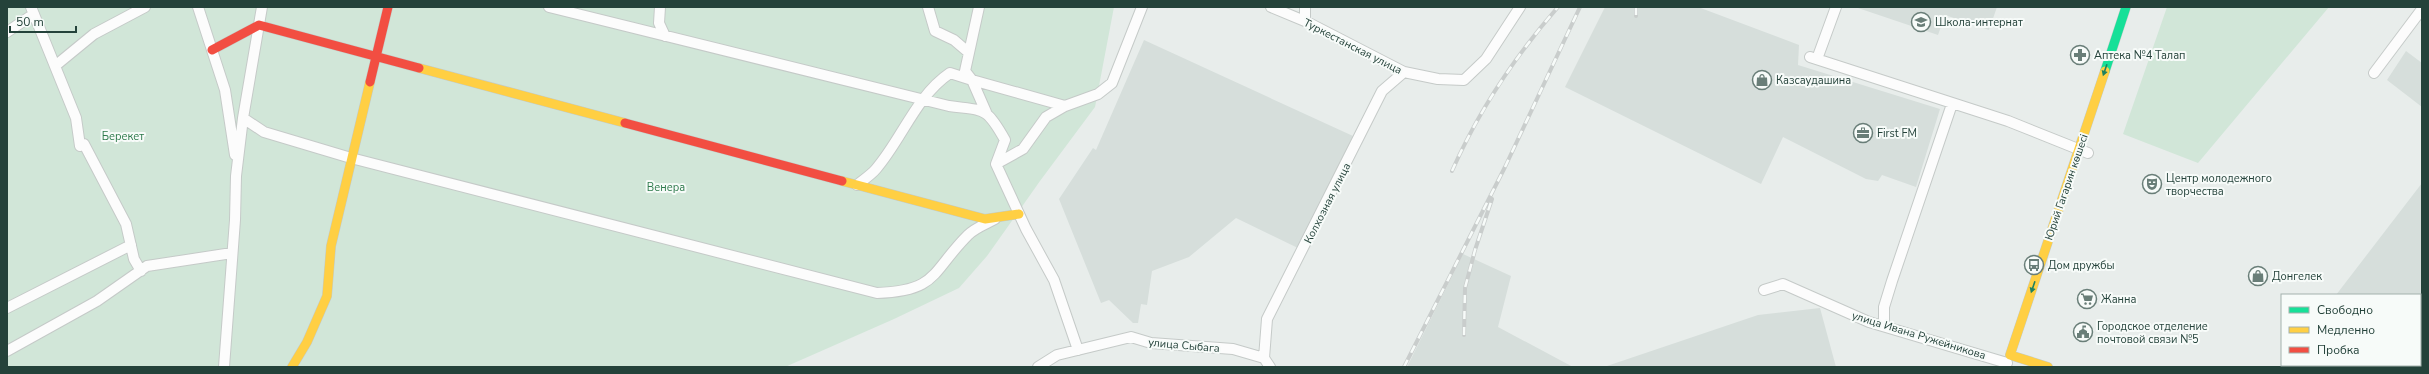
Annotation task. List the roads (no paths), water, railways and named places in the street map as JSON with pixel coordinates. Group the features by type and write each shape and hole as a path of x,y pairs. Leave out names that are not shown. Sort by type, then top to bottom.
{"street":[{"path":"55,66 94,34 145,7"},
{"path":"198,7 225,90 237,169"},
{"path":"224,367 237,169 243,118 262,7"},
{"path":"292,367 307,342 327,296 331,246 388,7"},
{"path":"549,7 923,99 986,112"},
{"path":"660,7 659,23 665,36"},
{"path":"928,7 934,31 954,40 968,52"},
{"path":"979,7 965,71 972,80 986,112 994,120 1004,140 996,164 1019,214 1054,280 1078,350"},
{"path":"996,164 1023,149 1046,117 1065,106 1098,94 1112,83 1142,7"},
{"name":"Туркестанская улица","path":"1271,7 1305,21 1388,62 1404,72 1438,79 1464,80 1486,59 1520,7"},
{"path":"1305,7 1305,21"},
{"path":"1836,7 1814,58 2008,122 2083,152"},
{"name":"Юрий Гагарин көшесі","path":"2083,152 2126,7"},
{"name":"Юрий Гагарин көшесі","path":"2011,360 2083,152 2136,7"},
{"path":"2374,73 2422,9"},
{"path":"7,32 32,11 76,118 82,145 126,224 134,259 140,270"},
{"path":"212,50 259,25 985,219 1019,214"},
{"name":"Колхозная улица","path":"1264,358 1264,342 1267,319 1382,91 1404,72"},
{"path":"857,185 875,171 923,99 937,81 950,73 1065,106"},
{"path":"1884,326 1884,307 1952,104"},
{"path":"243,118 264,132 351,158 877,293 912,289 929,281 969,234 998,217"},
{"path":"7,308 131,245"},
{"path":"7,351 97,301 147,266 232,253"},
{"name":"улица Ивана Ружейникова","path":"1764,290 1783,284 1825,303 1884,326 2011,360"},
{"name":"улица Сыбага","path":"1038,367 1057,355 1131,337 1151,343 1233,349 1264,358"},
{"path":"1264,358 1270,367"},
{"path":"2011,360 2048,367"}],"railway":[{"path":"1452,171 1474,127 1499,85 1542,25 1558,7"},
{"path":"1404,367 1505,167 1580,7"},
{"path":"1636,7 1636,16"},
{"path":"1464,335 1465,288 1475,250 1492,199"}],"place":[{"name":"Школа-интернат","path":"1921,22"},
{"name":"Аптека №4 Талап","path":"2080,55"},
{"name":"Казсаудашина","path":"1762,80"},
{"name":"First FM","path":"1863,133"},
{"name":"Центр молодежного творчества","path":"2152,184"},
{"name":"Дом дружбы","path":"2034,265"},
{"name":"Донгелек","path":"2258,276"},
{"name":"Жанна","path":"2087,299"},
{"name":"Городское отделение почтовой связи №5","path":"2083,332"}],"park label":[{"name":"Берекет","path":"123,136"},
{"name":"Венера","path":"666,187"}]}
